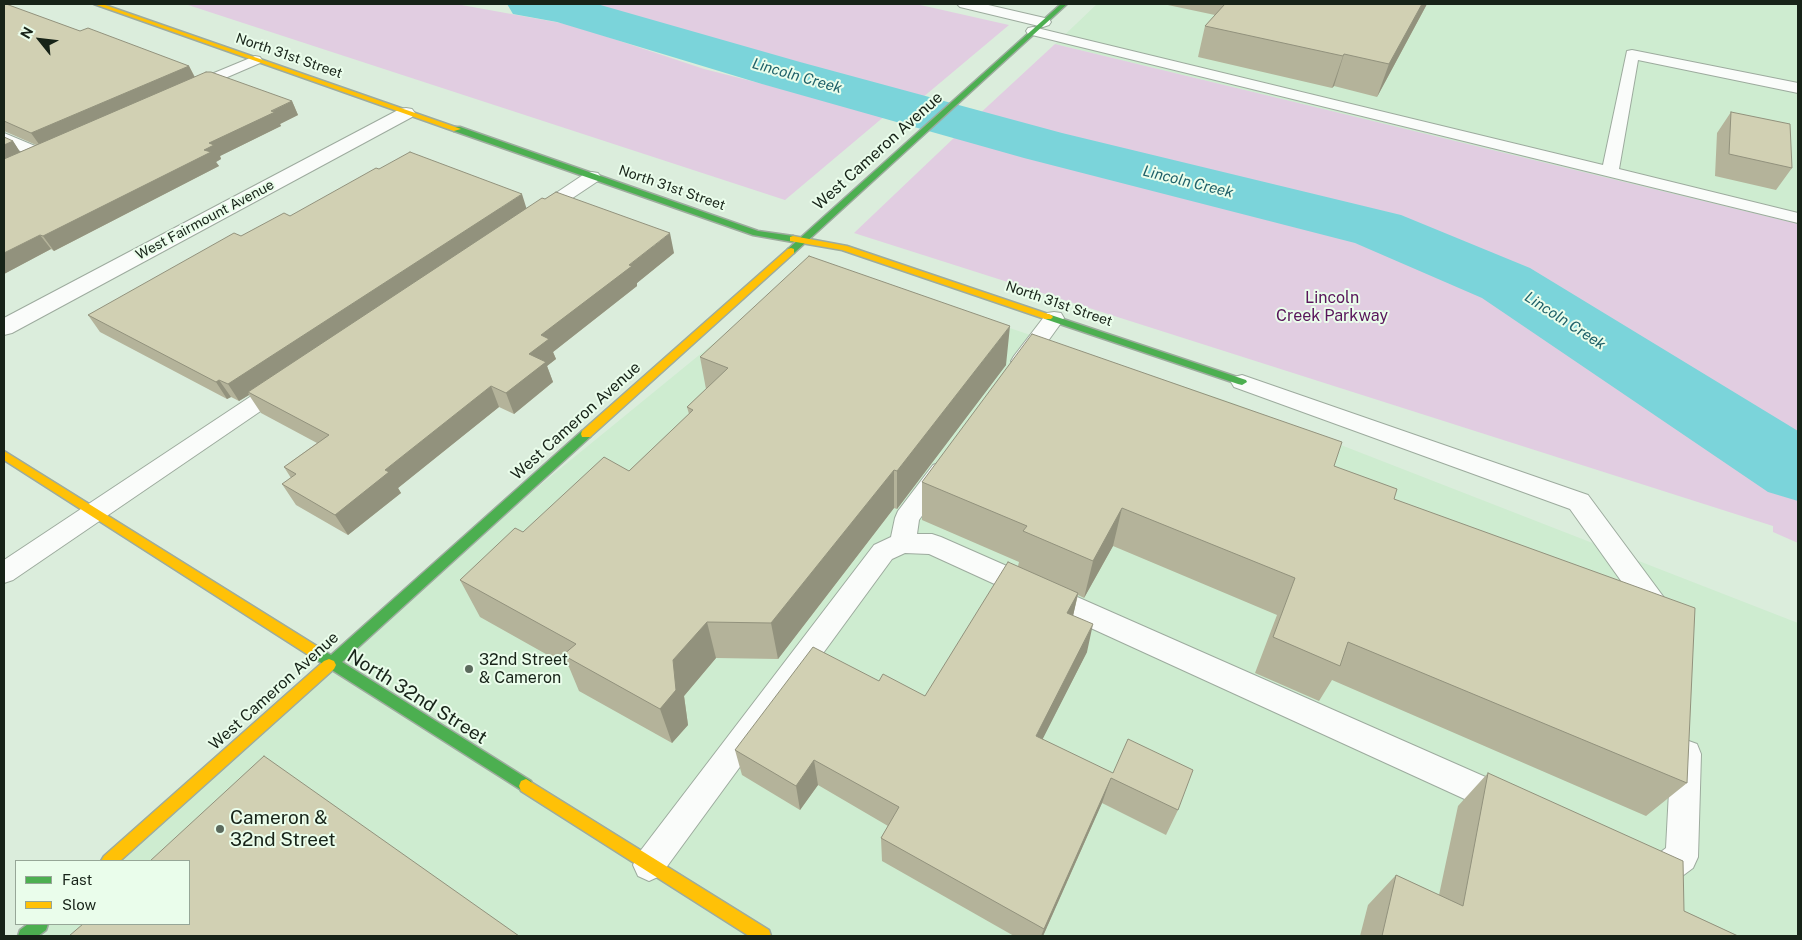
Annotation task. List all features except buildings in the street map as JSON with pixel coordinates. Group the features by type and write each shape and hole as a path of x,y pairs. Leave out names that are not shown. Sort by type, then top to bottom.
{"street":[{"name":"North 31st Street","path":"97,4 406,113 756,233 844,248 1242,382"},
{"path":"965,4 1038,27"},
{"name":"West Cameron Avenue","path":"110,860 1064,4"},
{"name":"West Fairmount Avenue","path":"4,328 406,113"},
{"name":"North 32nd Street","path":"4,455 762,936"},
{"path":"26,936 39,925"}],"lane":[{"path":"1038,27 1798,218"},
{"path":"1610,172 1632,54 1798,88"},
{"path":"177,94 255,60"},
{"path":"4,138 41,154"},
{"path":"19,164 60,146"},
{"path":"523,224 592,177"},
{"path":"1010,377 1054,318"},
{"path":"4,573 295,377"},
{"path":"1242,382 1579,502 1678,638"},
{"path":"903,543 907,518 953,455"},
{"path":"649,865 883,552 903,543 932,544 1524,810"},
{"path":"1624,855 1661,871 1682,857 1687,732"}],"shaded area":[{"path":"1097,4 1798,4 1798,225 1055,44"},
{"path":"813,262 1233,403 1798,623 1798,936 26,936 39,925 190,925 190,860 110,860 397,602"}],"green space":[{"path":"185,4 456,4 572,25 704,69 886,115 785,200"},
{"path":"575,4 916,4 1009,25 922,98"},
{"path":"1055,44 1798,224 1798,450 1552,291 1489,257 1448,240 1149,155 976,117"},
{"name":"Lincoln Creek Parkway","path":"957,135 1362,239 1531,310 1635,378 1798,497 1798,543 1773,532 1773,526 854,233"}],"waterway":[{"name":"Lincoln Creek","path":"530,4 563,9 781,73 1045,146 1378,229 1506,283 1798,470"}],"traffic: fast":[{"path":"791,251 1064,4"},
{"path":"457,129 756,233 793,239"},
{"path":"1048,317 1242,382"},
{"path":"329,665 586,434"},
{"path":"315,652 526,786"},
{"path":"26,936 39,925"}],"traffic: slow":[{"path":"97,4 457,129"},
{"path":"793,239 844,248 1048,317"},
{"path":"586,434 791,251"},
{"path":"4,455 315,652"},
{"path":"110,860 329,665"},
{"path":"526,786 763,936"}],"place":[{"name":"32nd Street & Cameron","path":"469,669"},
{"name":"Cameron & 32nd Street","path":"220,829"}]}
